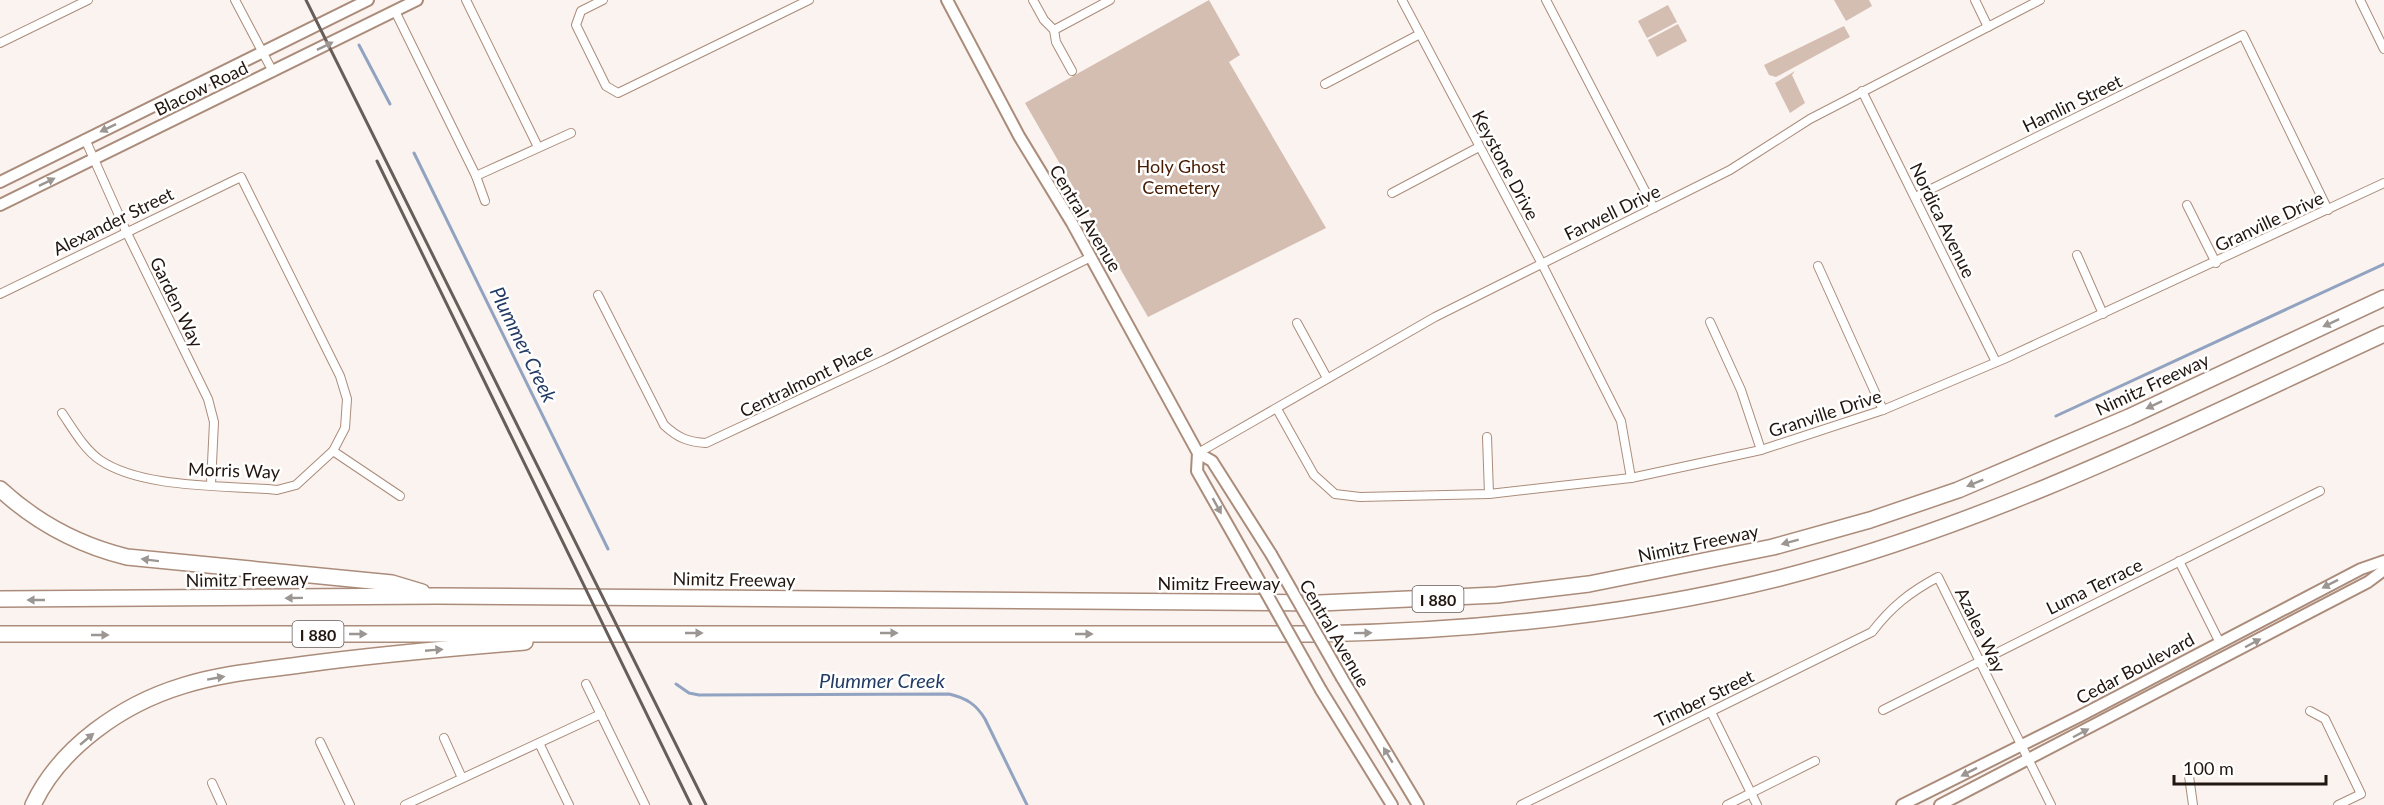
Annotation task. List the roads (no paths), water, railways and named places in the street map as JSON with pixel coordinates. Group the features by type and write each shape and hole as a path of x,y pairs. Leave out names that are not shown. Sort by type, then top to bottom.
{"highway":[{"name":"Nimitz Freeway","path":"0,599 437,596 1308,603 1497,595 1589,585 1773,547 1870,520 1958,490 2129,417 2384,298"},
{"name":"I 880","path":"0,634 1400,633 1581,615 1684,599 1780,578 1969,518 2142,446 2384,334"},
{"path":"0,489 47,525 102,551 152,561 392,583 437,596"},
{"path":"33,805 63,762 100,728 144,702 182,686 211,678 368,655 635,633"},
{"path":"0,640 77,635"}],"main road":[{"name":"Blacow Road","path":"0,182 355,3 368,0"},
{"name":"Blacow Road","path":"0,205 273,72 397,5 417,0"},
{"name":"Central Avenue","path":"947,0 1042,177 1091,257 1198,453 1212,461 1271,554 1341,678 1418,805"},
{"name":"Central Avenue","path":"1198,453 1197,471 1322,690 1392,805"},
{"name":"Cedar Boulevard","path":"1902,805 2361,569 2384,561"},
{"name":"Cedar Boulevard","path":"1940,805 2368,582 2384,570"}],"street":[{"path":"0,43 88,0"},
{"path":"235,0 273,72"},
{"path":"466,0 538,147"},
{"path":"603,0 581,11 576,25 606,86 618,93 809,0"},
{"path":"1033,0 1044,20 1054,30 1056,42 1072,71"},
{"path":"1054,30 1110,0"},
{"name":"Keystone Drive","path":"1402,0 1542,264 1621,421 1631,478"},
{"path":"1546,0 1654,208"},
{"path":"1975,0 1988,27"},
{"name":"Farwell Drive","path":"1198,453 1436,317 1730,170 1810,119 2040,0"},
{"path":"2360,0 2384,49"},
{"path":"397,5 476,176 485,201"},
{"path":"1325,84 1420,34"},
{"name":"Hamlin Street","path":"1915,197 2243,35 2328,210"},
{"name":"Nordica Avenue","path":"1863,91 1996,362"},
{"path":"476,176 571,133"},
{"name":"Garden Way","path":"85,139 126,231 208,399 214,422 212,484"},
{"path":"1392,193 1479,147"},
{"name":"Alexander Street","path":"0,294 241,177"},
{"name":"Morris Way","path":"62,413 84,446 99,460 125,474 156,481 277,490 296,485 333,450 345,428 347,399 340,376 241,177"},
{"name":"Granville Drive","path":"1277,409 1314,475 1335,494 1360,497 1489,494 1631,478 1761,450 1883,410 2103,314 2384,183"},
{"path":"2187,205 2216,262"},
{"path":"2077,255 2103,314"},
{"name":"Centralmont Place","path":"598,295 664,425 676,436 689,442 706,443 884,360 1091,257"},
{"path":"1818,266 1883,410"},
{"path":"1710,322 1741,390 1761,450"},
{"path":"1297,323 1327,378"},
{"path":"1487,437 1489,494"},
{"path":"333,450 400,496"},
{"name":"Luma Terrace","path":"1883,710 2320,491"},
{"path":"2180,561 2219,641"},
{"name":"Azalea Way","path":"1892,607 1914,590 1938,577 2051,805"},
{"name":"Timber Street","path":"1521,805 1872,632 1892,607"},
{"path":"586,684 645,805"},
{"path":"2310,711 2325,719 2361,794 2338,805"},
{"path":"1711,712 1757,805"},
{"path":"405,805 601,714"},
{"path":"444,738 462,778"},
{"path":"320,742 350,805"},
{"path":"539,743 569,805"},
{"path":"1727,805 1815,760"},
{"path":"2188,776 2193,805"},
{"path":"212,783 222,805"}],"waterway":[{"name":"Plummer Creek","path":"359,45 390,104"},
{"name":"Plummer Creek","path":"414,153 608,549"},
{"path":"2056,416 2384,264"},
{"name":"Plummer Creek","path":"676,684 689,693 699,695 949,694 961,697 978,709 985,719 1027,805"}],"railway":[{"path":"306,0 706,805"},
{"path":"377,161 691,805"}],"park label":[{"name":"Holy Ghost Cemetery","path":"1181,176"}]}
